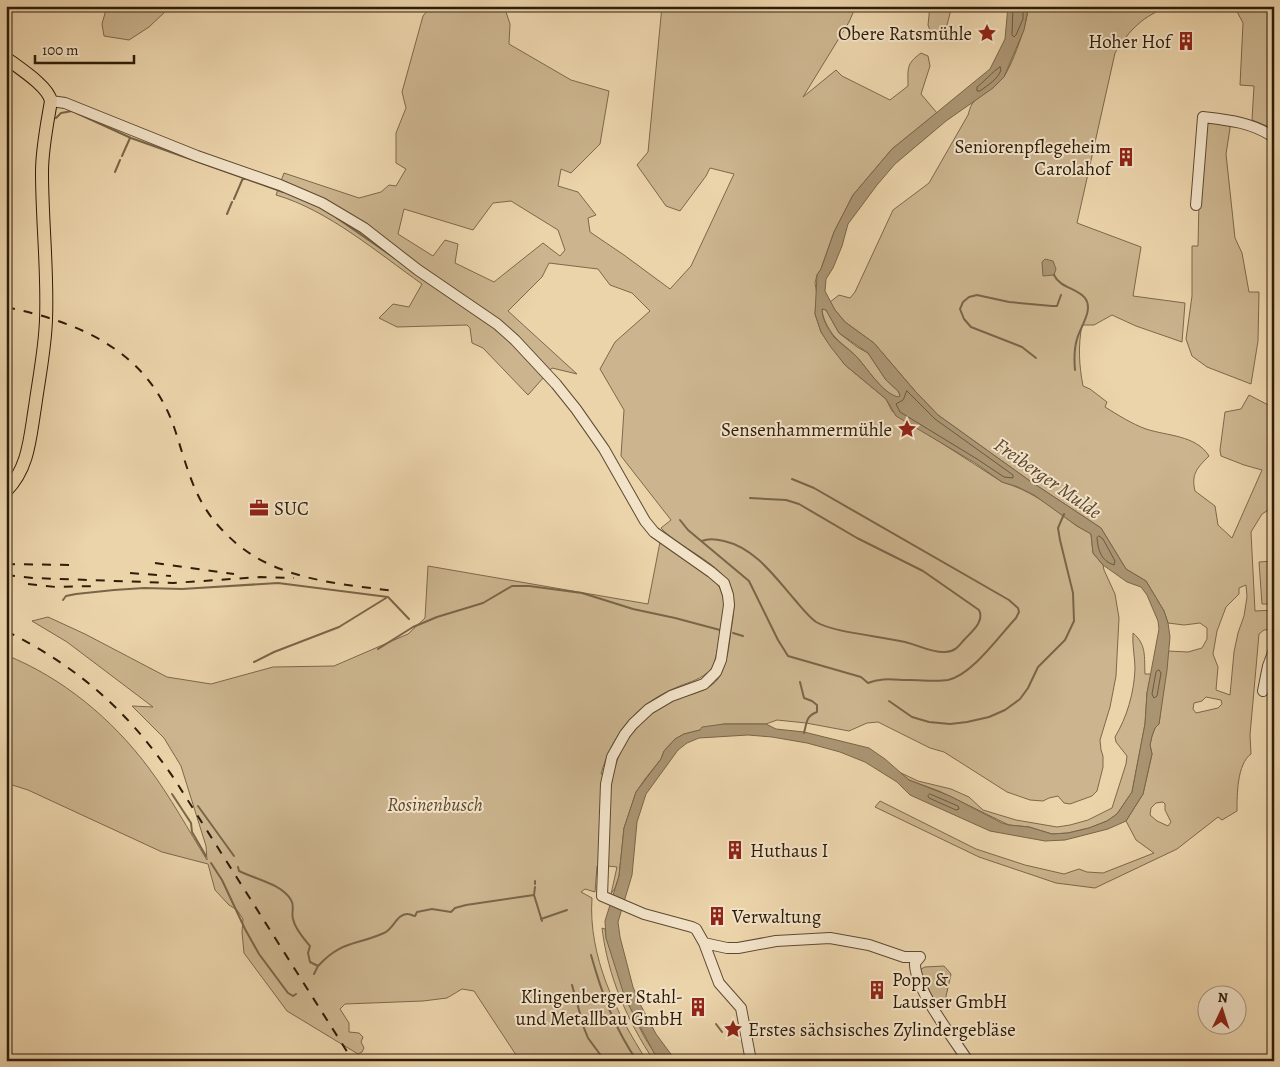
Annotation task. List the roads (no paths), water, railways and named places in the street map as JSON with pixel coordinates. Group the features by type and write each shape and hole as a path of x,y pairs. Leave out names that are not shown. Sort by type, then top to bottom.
{"main road":[{"path":"6,58 50,94 51,101 42,171 46,301 44,345 30,441 25,462 12,485 6,491"}],"street":[{"path":"51,101 65,103 197,156 300,192 336,210 364,228 418,270 497,324 515,340 556,384 576,409 604,449 645,521 654,532 724,583 729,605 721,660 716,672 704,684 671,696 649,709 625,734 612,757 606,784 607,898 644,914 696,929 704,943 719,983 741,1008 751,1061"},
{"path":"1196,205 1203,117 1246,123 1260,128 1273,139"},
{"path":"1263,691 1268,666 1274,650"},
{"path":"704,943 727,948 738,948 776,941 830,938 869,945 904,957 920,958 914,963 914,971 926,997 968,1061"}],"water":[{"path":"1008,6 1028,6 1024,30 1004,77 993,88 946,121 895,164 877,185 848,224 842,246 826,279 825,291 835,310 845,322 874,343 938,415 1030,481 1101,528 1126,569 1146,581 1164,611 1170,637 1159,724 1152,736 1150,745 1152,754 1143,794 1126,821 1108,829 1065,840 1045,841 990,831 910,795 897,782 865,762 840,752 807,743 748,735 699,738 687,743 678,750 646,794 637,822 632,875 618,922 633,987 639,1002 656,1034 676,1061 662,1061 654,1053 625,998 606,938 605,921 619,876 624,828 636,792 661,759 664,751 675,739 684,734 700,730 702,727 724,724 766,724 776,729 804,732 869,748 909,780 950,796 1002,823 1029,827 1052,834 1068,833 1107,821 1117,814 1132,792 1145,724 1147,693 1159,629 1158,621 1147,595 1141,587 1127,582 1103,565 1093,553 1091,534 1034,495 1002,482 975,463 896,416 886,399 845,365 821,332 815,314 817,275 821,269 834,232 853,195 892,149 990,69 1005,39","holes":["822,309 826,310 839,333 868,353 886,380 898,391 899,397 881,386 855,355 834,337 823,316"]},
{"path":"1045,259 1053,261 1056,269 1054,275 1043,276 1042,262"}],"waterway":[{"path":"56,118 61,113 72,111 131,138 283,192"},
{"path":"122,156 130,138"},
{"path":"115,172 120,160"},
{"path":"234,199 243,178"},
{"path":"227,214 232,202"},
{"path":"337,218 396,259"},
{"path":"1054,275 1060,283 1082,295 1087,303 1086,318 1075,347 1075,370"},
{"path":"1036,358 1022,347 971,327 964,319 960,309 963,302 969,297 977,295 1009,302 1052,306 1057,306 1061,295"},
{"path":"680,520 688,530 749,581 788,656 861,677 868,683 883,679 943,681 957,677 976,663 1016,618 1019,612 1018,608 1009,600 814,488 792,479"},
{"path":"702,541 710,539 721,540 745,550 764,564 813,620 824,626 945,652 957,647 979,623 979,610 923,571 857,538 799,504 786,500 750,498"},
{"name":"Freiberger Mulde","path":"889,701 912,717 929,722 950,724 989,717 1005,710 1020,699 1028,688 1038,667 1065,640 1074,621 1073,593 1058,528 1064,514"},
{"path":"63,600 66,596 76,594 114,590 144,588 182,589 278,583 388,597 409,619"},
{"path":"378,649 413,627 437,617 483,603 512,586 529,586 582,593 633,609 720,630"},
{"path":"254,662 274,652 339,627 386,598"},
{"path":"733,633 743,636"},
{"path":"800,682 804,698 817,705 817,712 809,718 804,733"},
{"path":"172,794 191,823 192,832 206,856"},
{"path":"198,806 234,856"},
{"path":"211,863 222,880 259,954 288,993 293,996 296,994"},
{"path":"238,867 239,871 275,886 287,894 292,902 294,923 310,946 308,953 310,962 318,966 334,952 387,931 404,914 415,916 417,912 432,909 451,912 455,908 466,905 534,895"},
{"path":"535,887 534,895 542,921"},
{"path":"541,919 567,910"},
{"path":"591,955 610,1010 622,1036 637,1061"},
{"path":"314,974 318,966"},
{"path":"572,985 588,1038 605,1061"},
{"path":"716,1024 722,1032"}],"railway":[{"path":"6,307 62,322 110,346 132,362 150,382 165,405 191,480 204,506 213,519 237,544 272,566 292,573 332,583 394,591"},
{"path":"155,563 234,574"},
{"path":"6,564 71,565"},
{"path":"130,573 171,576"},
{"path":"6,575 33,578 173,583 260,577 294,578"},
{"path":"28,584 56,587 96,586"},
{"path":"6,631 33,645 80,676 140,733 175,780 353,1061"}],"place":[{"name":"Obere Ratsmühle","path":"987,33"},
{"name":"Hoher Hof","path":"1186,41"},
{"name":"Seniorenpflegeheim Carolahof","path":"1126,157"},
{"name":"Sensenhammermühle","path":"907,429"},
{"name":"SUC","path":"259,508"},
{"name":"Huthaus I","path":"735,850"},
{"name":"Verwaltung","path":"717,916"},
{"name":"Popp & Lausser GmbH","path":"877,990"},
{"name":"Klingenberger Stahl- und Metallbau GmbH","path":"698,1007"},
{"name":"Erstes sächsisches Zylindergebläse","path":"733,1029"}],"park label":[{"name":"Rosinenbusch","path":"435,804"}]}
